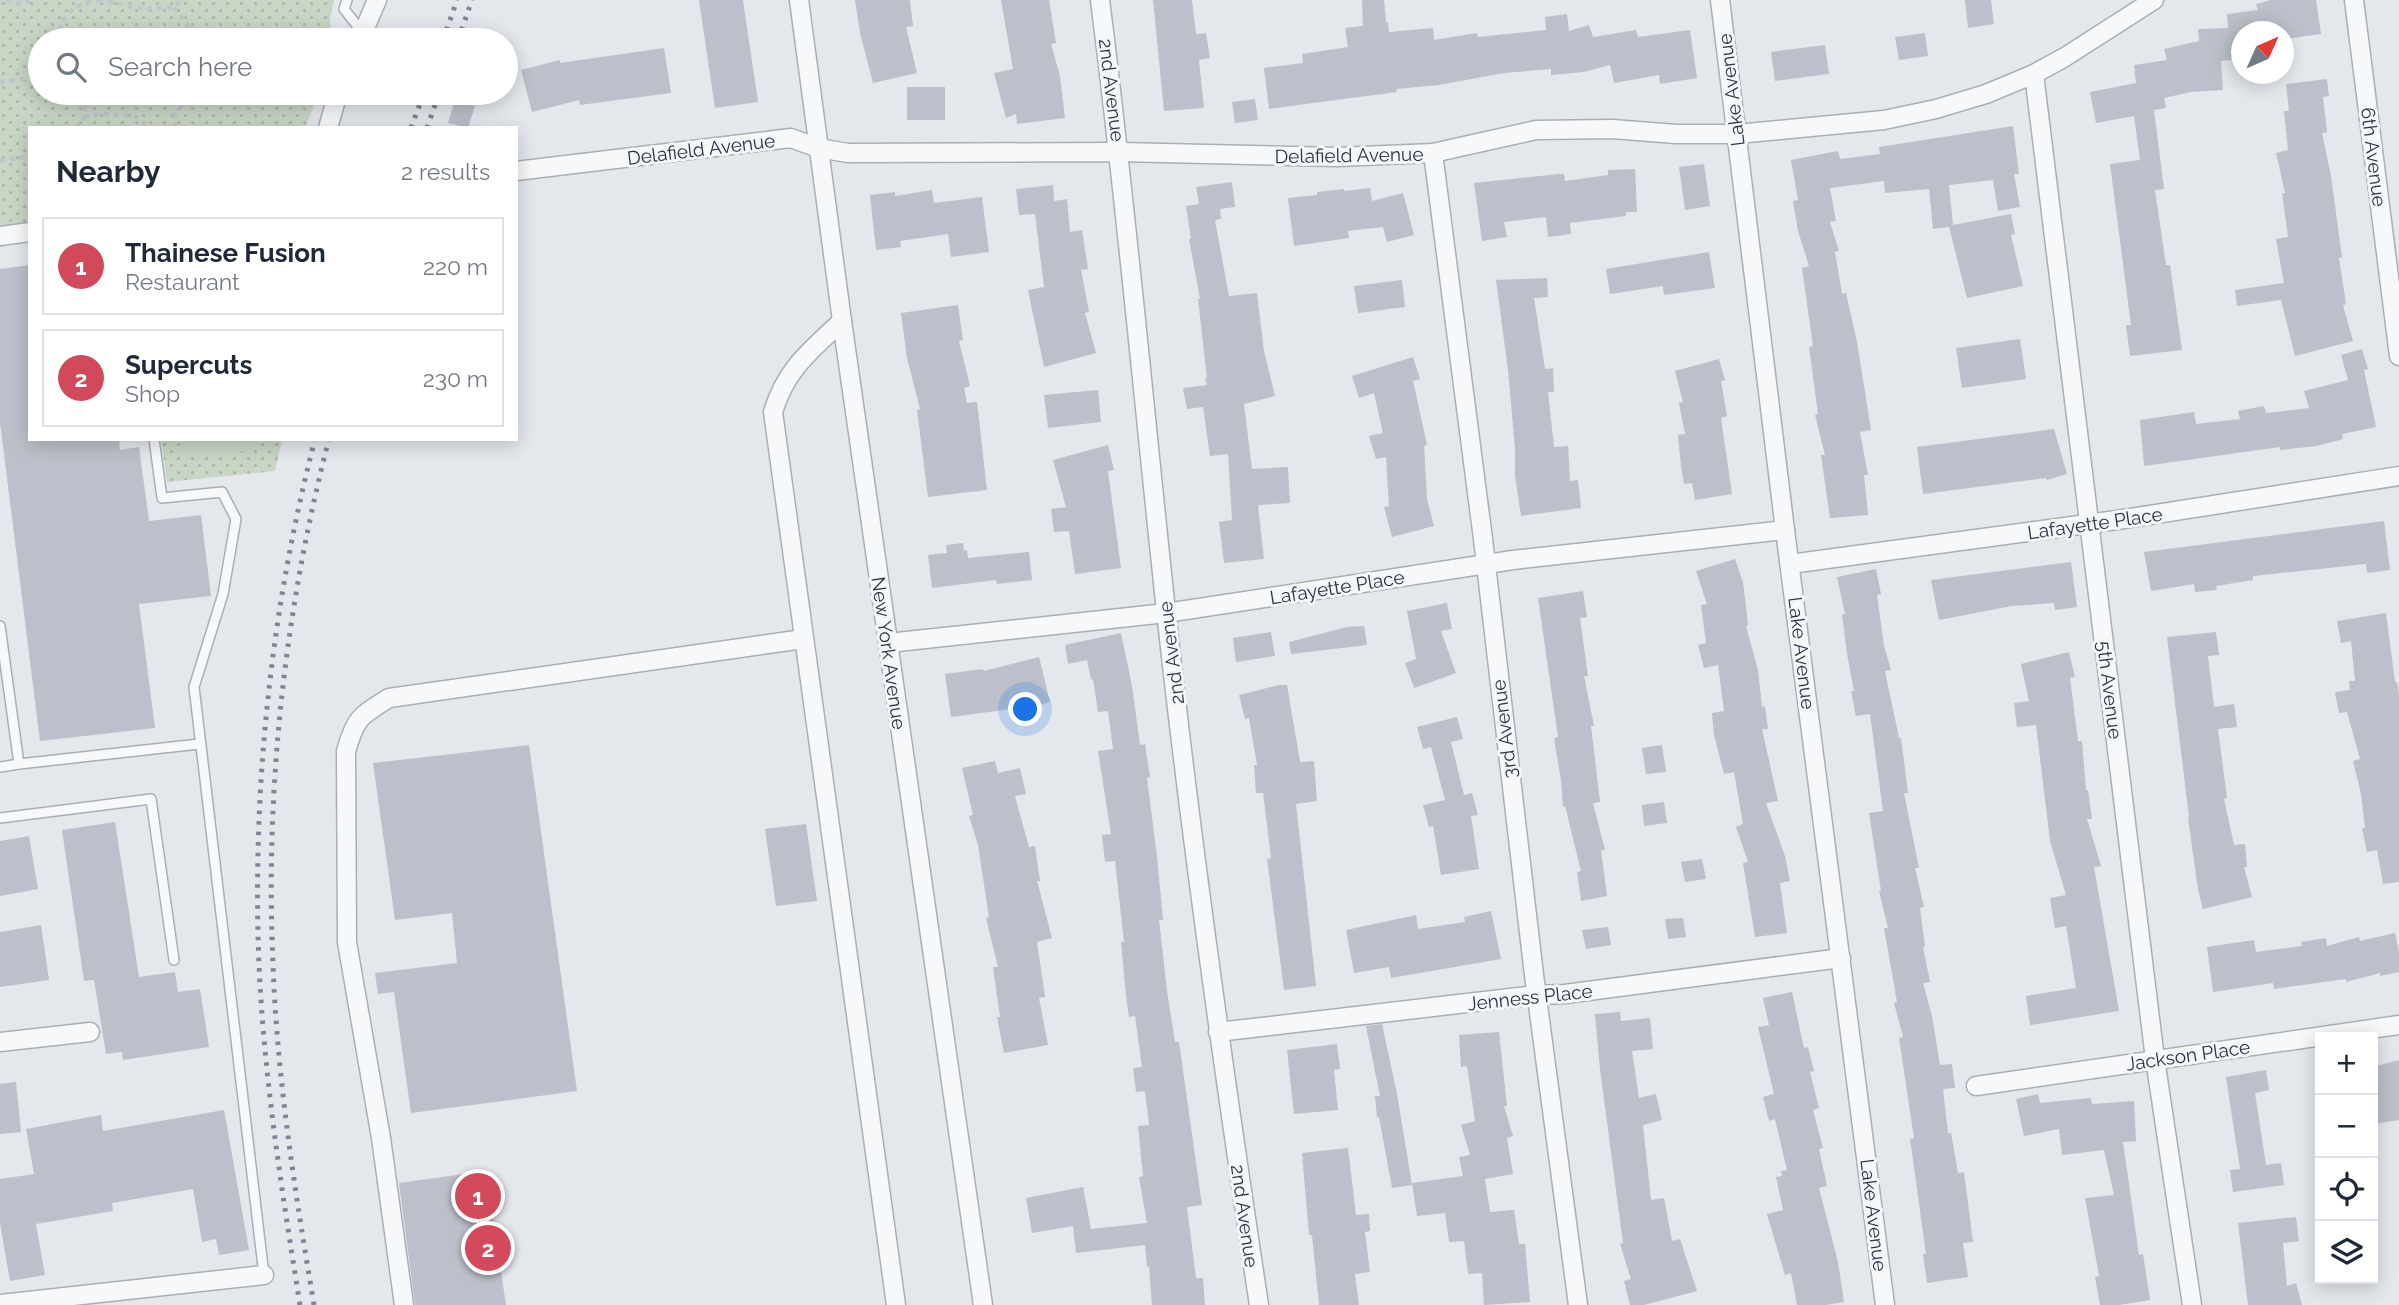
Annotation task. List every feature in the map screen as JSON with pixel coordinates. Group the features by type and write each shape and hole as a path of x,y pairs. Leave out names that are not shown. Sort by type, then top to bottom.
{"street":[{"path":"365,28 377,0"},
{"name":"New York Avenue","path":"799,0 842,321 983,1305"},
{"name":"2nd Avenue","path":"1100,0 1120,152 1166,613 1218,1032 1259,1305"},
{"name":"Lake Avenue","path":"1720,0 1885,1305"},
{"name":"Delafield Avenue","path":"518,171 792,138 818,148 848,153 1120,152 1338,157 1433,153 1536,131 1612,129 1676,134 1737,134 1884,120 1986,94 2034,74 2154,0"},
{"name":"6th Avenue","path":"2354,0 2399,356"},
{"name":"5th Avenue","path":"2034,74 2155,1059 2192,1305"},
{"path":"329,126 335,105"},
{"name":"3rd Avenue","path":"1433,153 1536,995 1578,1305"},
{"path":"0,236 28,232"},
{"path":"842,321 797,363 779,392 773,412 896,1305"},
{"name":"Lafayette Place","path":"1790,564 2089,524 2399,477"},
{"name":"Lafayette Place","path":"888,643 1166,613 1485,564 1785,530"},
{"path":"404,1305 381,1138 347,942 346,751 354,726 364,712 389,698 803,639"},
{"name":"Jenness Place","path":"1218,1032 1565,993 1841,958"},
{"name":"Jackson Place","path":"1976,1086 2399,1025"},
{"path":"0,1042 90,1032"},
{"path":"0,1304 264,1275"}],"lane":[{"path":"348,0 344,9 357,28"},
{"path":"154,441 162,498 222,492 236,519 223,594 194,687 264,1275"},
{"path":"0,626 19,764"},
{"path":"0,767 199,744"},
{"path":"0,818 151,799 174,960"}],"path":[{"path":"7,0 16,4 30,0"},
{"path":"60,28 71,10 98,0 146,9 174,7 181,0"},
{"path":"174,7 189,28"},
{"path":"0,82 28,78"},
{"path":"77,126 84,117 86,105"},
{"path":"176,126 175,115 182,105"},
{"path":"84,117 110,114 135,116 148,126"},
{"path":"0,161 28,156"}],"green space":[{"path":"0,0 334,0 330,28 28,28 28,105 314,105 306,126 28,126 28,232 0,235"},
{"path":"161,441 282,441 275,471 167,482"},
{"path":"180,441 260,441 262,449 182,458"}],"building":[{"path":"699,0 743,0 758,102 715,108"},
{"path":"855,0 910,0 913,26 906,27 917,73 873,83 860,33"},
{"path":"1001,0 1049,0 1056,43 1051,44 1060,76 1065,118 1017,124 1016,114 1006,118 994,73 1013,69"},
{"path":"1153,0 1192,0 1196,34 1206,33 1210,58 1199,60 1204,108 1164,111"},
{"path":"1362,0 1384,0 1389,32 1433,28 1434,40 1477,33 1478,37 1546,30 1545,17 1567,14 1569,31 1589,25 1593,37 1636,30 1638,37 1690,30 1697,78 1660,84 1659,75 1614,83 1610,65 1584,72 1551,75 1551,69 1504,73 1439,85 1396,89 1397,92 1269,109 1264,68 1303,63 1302,54 1348,47 1345,28 1363,26"},
{"path":"1965,0 1991,0 1994,24 1968,28"},
{"path":"2271,0 2316,0 2321,34 2294,38 2294,21 2231,21 2231,60 2221,61 2223,90 2191,92 2164,98 2166,108 2154,110 2164,189 2155,190 2166,265 2170,265 2182,350 2130,356 2126,325 2131,325 2110,164 2140,160 2134,116 2096,123 2090,92 2136,83 2134,65 2167,60 2164,49 2199,41 2198,29 2228,28 2227,14 2258,10 2256,4"},
{"path":"1925,33 1928,56 1899,60 1895,37"},
{"path":"1825,45 1829,74 1775,81 1771,52"},
{"path":"664,48 671,93 580,105 579,100 532,112 521,70 560,60 560,63"},
{"path":"2327,79 2329,96 2323,97 2327,132 2322,133 2342,257 2339,258 2346,304 2343,305 2353,341 2295,356 2281,300 2237,306 2235,290 2284,283 2276,239 2288,237 2282,193 2285,193 2276,153 2288,150 2284,111 2289,111 2286,84"},
{"path":"907,87 945,87 945,120 907,120"},
{"path":"1255,99 1258,120 1235,123 1232,102"},
{"path":"453,105 475,106 469,126 448,123"},
{"path":"2013,126 2019,174 2014,174 2020,207 1998,211 1993,180 1949,185 1953,225 2011,214 2015,234 2011,235 2023,286 1967,298 1949,227 1933,229 1929,189 1885,193 1884,181 1830,188 1836,221 1830,222 1839,251 1835,252 1842,294 1846,293 1857,342 1871,430 1860,432 1868,475 1864,475 1868,515 1830,518 1821,455 1825,455 1815,415 1818,414 1809,347 1813,346 1802,268 1809,266 1798,231 1793,201 1798,200 1791,160 1838,151 1840,159 1880,154 1879,147"},
{"path":"1704,164 1710,206 1685,210 1679,167"},
{"path":"1635,169 1637,212 1626,212 1626,216 1570,223 1571,234 1548,237 1546,217 1504,222 1507,237 1482,241 1474,183 1558,174 1564,174 1565,181 1608,175 1608,170"},
{"path":"1232,182 1235,207 1220,209 1221,219 1215,220 1229,296 1257,293 1264,351 1275,396 1244,404 1252,469 1288,467 1290,503 1258,505 1264,559 1224,563 1219,522 1232,520 1228,454 1210,456 1203,407 1187,409 1183,388 1207,385 1200,299 1186,206 1199,204 1196,187"},
{"path":"1053,185 1054,201 1067,199 1070,232 1082,230 1088,269 1081,270 1089,312 1085,313 1096,353 1044,367 1028,290 1044,287 1035,214 1019,215 1016,189"},
{"path":"1370,188 1372,201 1403,193 1414,235 1387,242 1383,227 1348,231 1349,238 1294,246 1288,198 1317,195 1317,192"},
{"path":"932,190 934,203 982,197 989,252 951,257 948,234 900,241 901,247 876,250 870,195 895,192 895,196"},
{"path":"1709,252 1715,288 1664,295 1663,286 1610,294 1606,269"},
{"path":"28,265 28,441 119,441 120,450 139,447 149,521 201,515 211,596 139,604 155,728 40,741 0,422 0,269"},
{"path":"1547,278 1548,297 1534,298 1545,369 1553,368 1554,392 1548,392 1554,447 1568,446 1570,481 1578,480 1581,508 1521,516 1515,475 1508,370 1496,280"},
{"path":"1402,280 1405,307 1358,313 1354,286"},
{"path":"958,305 963,340 959,341 970,386 964,388 967,403 977,402 987,490 928,497 917,410 920,409 907,358 901,313"},
{"path":"2020,339 2026,379 1962,388 1956,348"},
{"path":"2362,349 2368,369 2364,370 2376,427 2342,434 2343,439 2317,446 2280,450 2280,447 2144,466 2140,420 2194,412 2196,424 2240,419 2238,411 2264,406 2266,413 2309,408 2304,391 2348,380 2341,355"},
{"path":"1413,357 1420,379 1413,381 1427,445 1424,446 1427,499 1434,526 1392,537 1384,507 1389,506 1386,457 1376,459 1369,436 1383,433 1374,393 1359,398 1352,376"},
{"path":"1719,359 1725,380 1721,381 1727,416 1721,418 1732,494 1695,500 1692,483 1684,484 1681,466 1678,435 1685,434 1679,403 1683,402 1675,371"},
{"path":"1098,390 1101,422 1048,428 1044,395"},
{"path":"2054,429 2067,474 2047,480 1923,494 1917,447"},
{"path":"1108,445 1114,470 1108,471 1121,568 1075,574 1069,531 1054,532 1051,509 1066,507 1053,460"},
{"path":"2384,521 2390,570 2367,573 2366,564 2253,576 2253,580 2216,586 2217,590 2195,592 2194,584 2151,591 2144,552"},
{"path":"963,543 968,558 1029,552 1032,580 997,584 996,580 932,588 928,555 947,553 946,545"},
{"path":"1735,559 1743,582 1746,626 1758,670 1762,707 1765,706 1768,729 1762,729 1778,801 1766,803 1785,856 1790,881 1780,883 1787,933 1755,937 1743,863 1748,862 1736,827 1743,824 1734,772 1724,774 1714,735 1712,713 1724,711 1718,665 1704,668 1698,645 1706,643 1701,605 1707,604 1696,571"},
{"path":"2071,562 2077,607 2055,610 2054,603 2012,606 1939,620 1931,580"},
{"path":"1876,569 1881,594 1877,595 1884,646 1891,670 1885,671 1901,738 1908,793 1904,793 1919,868 1915,868 1924,907 1920,908 1923,947 1930,982 1923,983 1932,1016 1940,1065 1952,1064 1955,1088 1943,1089 1948,1133 1951,1133 1958,1173 1964,1172 1973,1242 1963,1243 1968,1277 1927,1283 1923,1254 1926,1254 1910,1139 1914,1138 1899,1038 1903,1037 1894,1003 1897,1002 1884,928 1888,928 1879,891 1869,813 1883,811 1870,714 1856,716 1851,691 1854,691 1842,614 1845,614 1837,577"},
{"path":"1583,591 1587,617 1580,618 1588,676 1584,676 1594,726 1591,726 1600,802 1593,803 1605,850 1601,850 1607,896 1581,901 1577,872 1581,871 1565,806 1563,807 1554,738 1558,737 1538,598"},
{"path":"1447,603 1452,629 1441,631 1456,673 1414,688 1405,663 1416,659 1407,611"},
{"path":"2386,613 2399,695 2399,882 2383,884 2377,850 2367,852 2362,828 2365,828 2361,794 2353,761 2360,759 2347,712 2339,713 2335,692 2350,690 2349,681 2355,681 2351,641 2341,643 2337,621"},
{"path":"1364,626 1367,645 1291,654 1289,642 1347,627"},
{"path":"1271,632 1275,656 1236,662 1233,638"},
{"path":"2216,632 2219,655 2208,656 2214,707 2234,704 2237,727 2218,729 2227,798 2224,799 2234,845 2245,844 2247,867 2244,867 2252,897 2203,909 2188,817 2167,637"},
{"path":"1121,633 1140,745 1145,744 1150,777 1147,778 1163,920 1159,920 1167,991 1175,1042 1179,1042 1202,1205 1187,1207 1196,1278 1203,1278 1205,1305 1152,1305 1145,1245 1076,1253 1073,1226 1032,1233 1026,1198 1083,1187 1091,1229 1147,1223 1139,1177 1143,1176 1138,1126 1149,1125 1145,1091 1136,1092 1133,1068 1142,1067 1135,1016 1129,1017 1126,996 1121,942 1124,942 1115,861 1105,862 1102,835 1111,834 1098,751 1113,749 1108,711 1098,712 1087,660 1068,664 1065,645"},
{"path":"2069,652 2075,677 2070,678 2078,741 2082,741 2086,790 2092,819 2087,819 2101,866 2094,867 2119,1011 2030,1025 2026,996 2076,988 2066,926 2055,928 2050,898 2066,895 2050,841 2036,725 2017,727 2014,703 2029,701 2021,664"},
{"path":"1039,657 1050,702 1034,707 1036,714 1014,720 1011,709 951,717 945,674 984,671"},
{"path":"1287,685 1300,762 1314,761 1317,801 1296,804 1316,986 1284,990 1267,859 1271,858 1263,793 1256,793 1254,765 1257,765 1249,718 1245,719 1239,695"},
{"path":"1457,717 1463,739 1451,742 1464,795 1472,793 1478,815 1471,816 1479,869 1441,875 1433,826 1429,827 1423,805 1445,800 1431,747 1423,749 1417,727"},
{"path":"529,745 577,1091 411,1113 394,992 378,994 375,973 457,963 452,913 395,920 373,763"},
{"path":"1662,745 1666,772 1646,774 1642,748"},
{"path":"995,761 998,773 1020,768 1026,794 1015,796 1029,847 1035,846 1040,881 1037,881 1052,938 1037,942 1045,997 1039,998 1048,1045 1004,1053 997,1017 1000,1017 993,967 998,967 986,918 989,917 978,845 969,816 973,815 962,768"},
{"path":"1664,802 1667,823 1644,826 1642,805"},
{"path":"115,822 139,977 175,972 178,992 200,989 209,1047 123,1060 122,1052 106,1054 94,980 84,981 62,830"},
{"path":"806,824 817,901 776,906 765,829"},
{"path":"29,836 38,889 0,896 0,841"},
{"path":"1702,859 1706,879 1685,882 1681,862"},
{"path":"1491,911 1501,959 1391,978 1389,967 1354,973 1346,930 1416,915 1418,929 1465,922 1464,917"},
{"path":"1683,918 1686,937 1668,939 1665,919"},
{"path":"41,925 49,980 0,987 0,932"},
{"path":"1608,927 1611,945 1586,949 1582,930"},
{"path":"2395,933 2399,972 2380,976 2380,973 2346,982 2346,979 2274,989 2273,983 2213,992 2207,947 2254,940 2256,952 2302,946 2301,942 2326,938 2327,946 2359,937 2360,941"},
{"path":"1792,992 1804,1048 1808,1047 1814,1071 1810,1072 1819,1108 1813,1110 1823,1148 1819,1149 1827,1186 1819,1188 1838,1262 1844,1302 1826,1305 1797,1305 1791,1273 1785,1275 1767,1214 1783,1210 1776,1177 1782,1176 1781,1171 1787,1170 1775,1119 1769,1121 1763,1097 1774,1094 1758,1027 1769,1025 1763,998"},
{"path":"1620,1012 1621,1021 1650,1018 1653,1049 1632,1051 1639,1098 1656,1094 1662,1120 1643,1125 1651,1200 1664,1198 1672,1241 1680,1239 1697,1291 1644,1305 1630,1305 1624,1281 1631,1279 1620,1244 1623,1243 1595,1014"},
{"path":"1382,1024 1412,1185 1392,1188 1377,1117 1375,1096 1380,1096 1366,1026"},
{"path":"1499,1032 1507,1106 1504,1106 1513,1136 1507,1138 1513,1174 1485,1179 1490,1212 1514,1210 1519,1244 1525,1244 1530,1302 1484,1305 1482,1273 1468,1274 1464,1241 1449,1242 1445,1213 1417,1216 1412,1183 1463,1176 1459,1157 1470,1155 1461,1125 1475,1121 1467,1066 1461,1067 1459,1035"},
{"path":"1337,1044 1340,1069 1334,1070 1338,1110 1294,1114 1287,1050"},
{"path":"2399,1060 2399,1120 2378,1123 2378,1066"},
{"path":"2266,1070 2269,1090 2255,1093 2266,1165 2281,1163 2284,1185 2233,1192 2230,1170 2240,1169 2226,1077"},
{"path":"16,1082 21,1132 0,1134 0,1084"},
{"path":"2038,1094 2040,1103 2091,1098 2092,1104 2134,1101 2136,1141 2123,1142 2139,1255 2143,1254 2150,1300 2100,1305 2095,1277 2099,1276 2085,1198 2114,1195 2104,1150 2062,1155 2059,1129 2024,1136 2016,1099"},
{"path":"224,1110 249,1250 219,1255 216,1239 202,1242 193,1189 112,1203 113,1211 36,1224 45,1275 10,1281 0,1223 0,1179 34,1174 26,1129 101,1115 103,1131"},
{"path":"1348,1148 1356,1215 1369,1214 1370,1231 1365,1232 1370,1272 1355,1274 1359,1305 1319,1305 1312,1235 1309,1235 1302,1153"},
{"path":"486,1171 506,1305 415,1305 399,1183"},
{"path":"2296,1217 2299,1241 2283,1243 2287,1286 2296,1283 2302,1305 2248,1305 2238,1223"}],"railway":[{"path":"447,28 457,0"},
{"path":"462,28 472,0"},
{"path":"412,126 420,105"},
{"path":"428,126 435,105"},
{"path":"300,1305 280,1178 261,1007 259,832 262,766 276,633 315,441"},
{"path":"314,1305 294,1178 278,1049 271,898 272,832 281,699 290,633 329,441"}],"place":[{"name":"Thainese Fusion","path":"478,1196"},
{"name":"Supercuts","path":"488,1248"}]}
